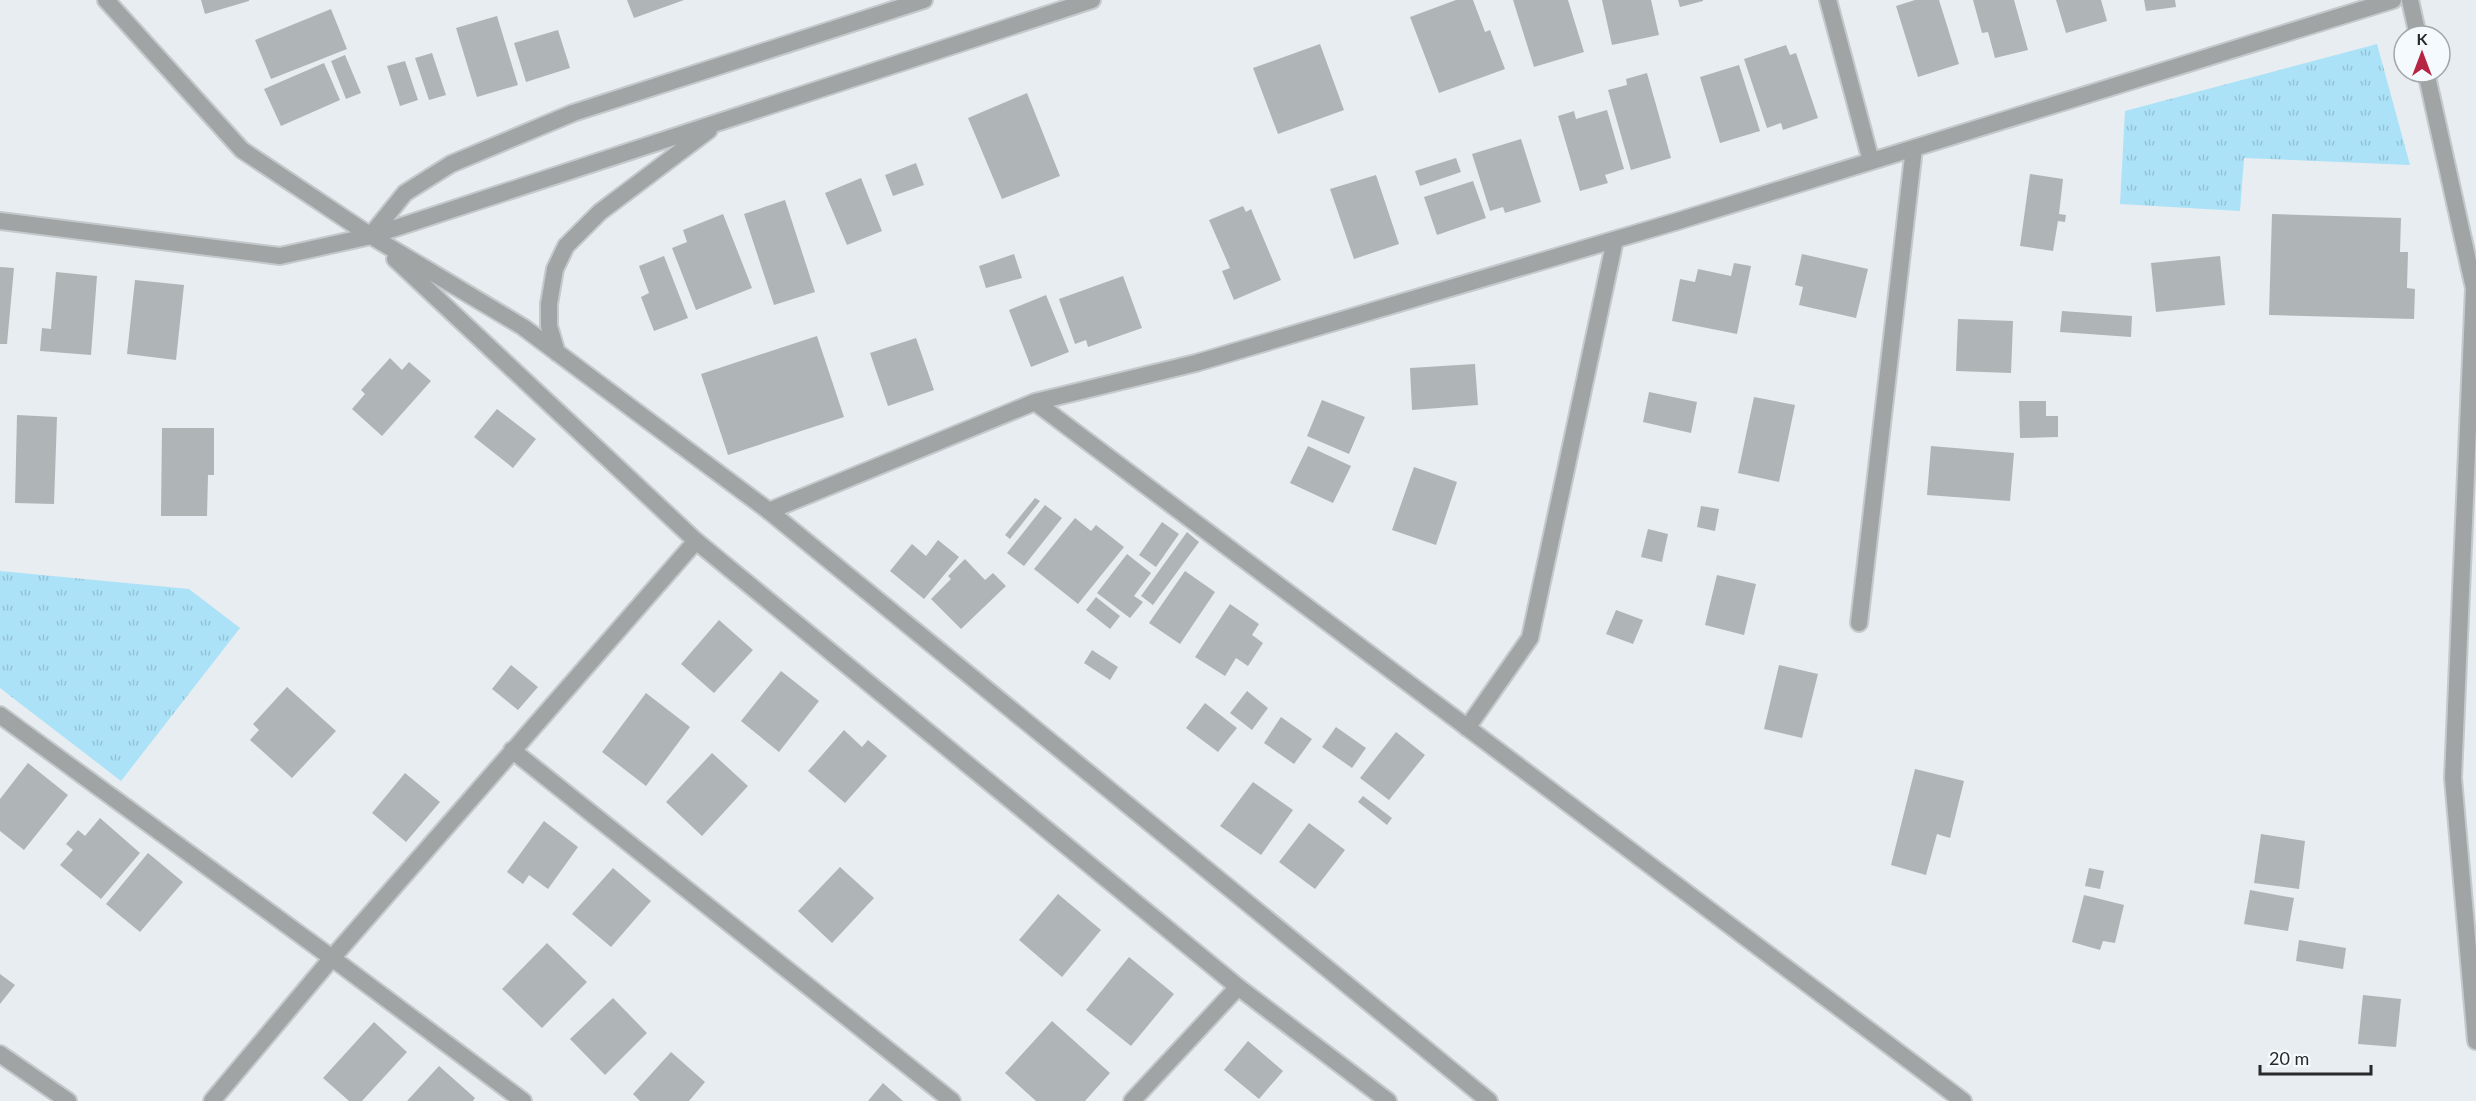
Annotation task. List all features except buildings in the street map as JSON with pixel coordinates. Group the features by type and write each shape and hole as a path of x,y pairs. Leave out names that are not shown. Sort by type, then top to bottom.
{"street":[{"path":"106,0 243,150 371,236 523,327 769,511 1489,1101"},
{"path":"371,236 405,192 461,160 573,113 924,0"},
{"path":"0,221 280,256 371,236 1092,0"},
{"path":"1828,0 1871,161"},
{"path":"769,511 1035,402 1196,363 1615,240 2393,0"},
{"path":"2410,0 2415,24"},
{"path":"2429,84 2474,288 2453,778 2476,1041"},
{"path":"557,354 549,326 549,304 555,269 566,246 600,212 721,121"},
{"path":"1859,623 1914,148"},
{"path":"371,236 696,541 1238,987 1388,1101"},
{"path":"1467,728 1530,638 1615,240"},
{"path":"1035,402 1963,1101"},
{"path":"212,1101 332,958 696,541"},
{"path":"0,715 523,1101"},
{"path":"512,750 952,1101"},
{"path":"1132,1101 1238,987"},
{"path":"0,1054 68,1101"}],"green space":[{"path":"2377,44 2410,165 2244,158 2240,211 2120,204 2125,111"},
{"path":"0,571 189,589 240,628 121,781 0,688"}]}
